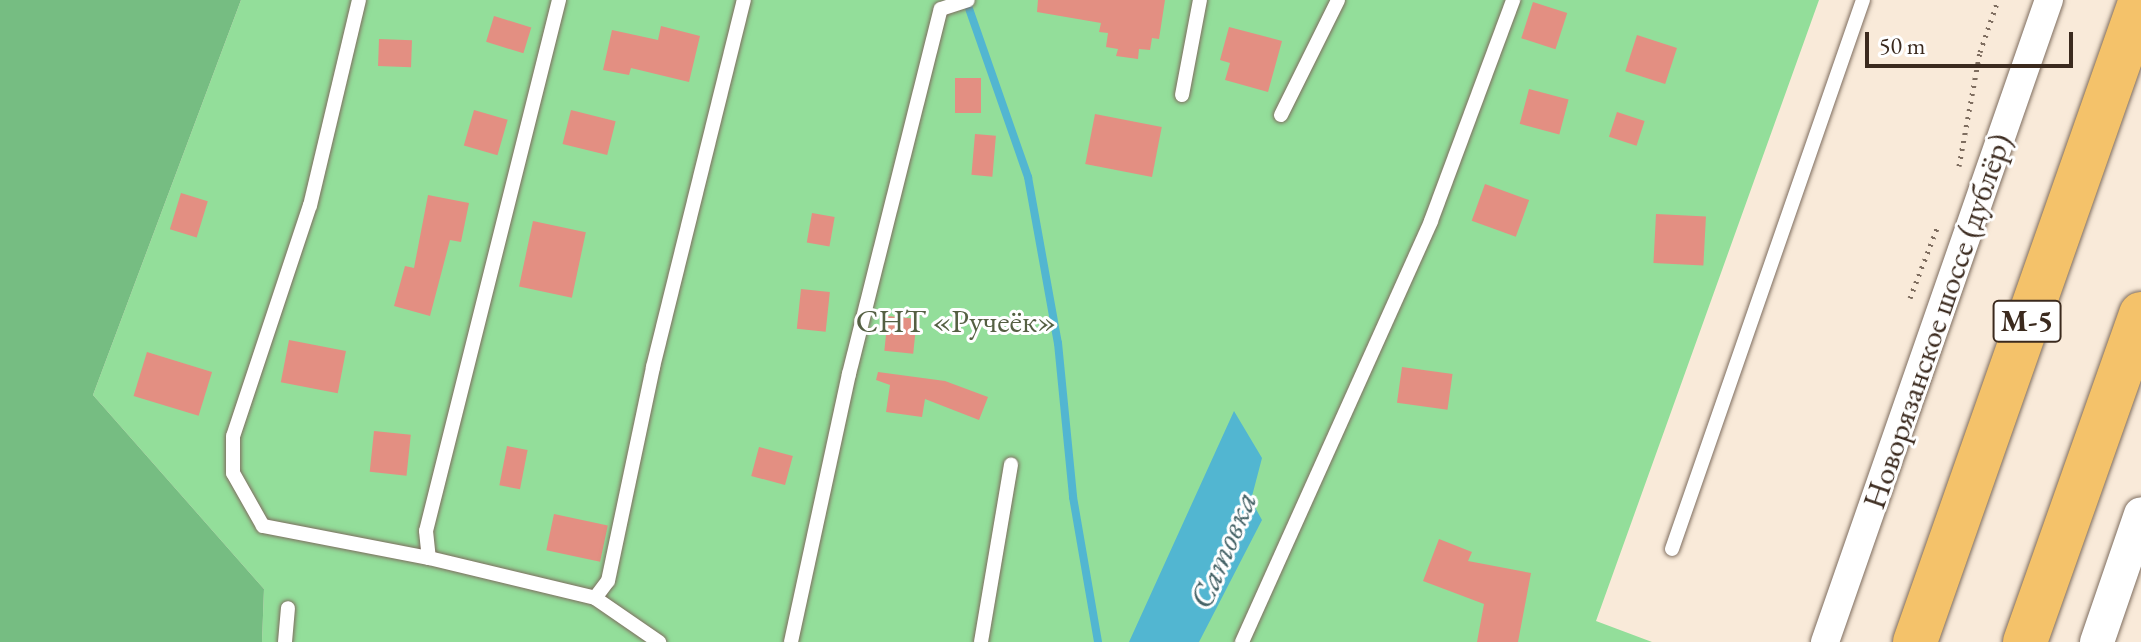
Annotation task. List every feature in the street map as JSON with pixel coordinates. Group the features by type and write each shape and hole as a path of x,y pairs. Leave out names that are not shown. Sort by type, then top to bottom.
{"highway":[{"name":"М-5","path":"1915,642 2141,0"},
{"path":"2025,642 2141,314"}],"street":[{"name":"Новорязанское шоссе (дублёр)","path":"1825,642 2049,0"},
{"path":"2097,642 2141,514"}],"lane":[{"path":"359,0 310,205 233,436 233,473 263,526 429,558 595,598 659,642"},
{"path":"429,558 426,531 559,0"},
{"path":"595,598 608,581 653,367 744,0"},
{"path":"791,642 849,374 941,9 968,0"},
{"path":"1182,95 1200,0"},
{"path":"1281,115 1338,0"},
{"path":"1242,642 1431,221 1513,0"},
{"path":"1672,549 1863,0"},
{"path":"981,642 1011,465"},
{"path":"285,642 288,608"}],"path":[{"path":"1961,161 1980,52 1998,0"},
{"path":"1910,298 1938,224"}],"green space":[{"path":"0,0 241,0 93,395 264,589 262,642 0,642"},
{"name":"СНТ «Ручеёк»","path":"241,0 1819,0 1596,621 1652,642 262,642 264,589 93,395"}],"water":[{"name":"Сатовка","path":"1234,411 1262,458 1251,500 1262,520 1199,642 1129,642"}],"building":[{"path":"1038,0 1165,0 1159,39 1152,38 1150,50 1139,49 1138,59 1116,56 1118,49 1106,47 1108,33 1099,32 1101,23 1037,12"},
{"path":"1533,2 1567,13 1555,49 1521,38"},
{"path":"494,16 531,27 523,53 486,42"},
{"path":"661,26 700,36 689,82 631,68 629,75 603,70 612,30 658,40"},
{"path":"1229,27 1282,41 1268,92 1225,80 1230,63 1220,60"},
{"path":"1637,35 1677,48 1665,84 1625,71"},
{"path":"379,39 412,40 411,67 378,66"},
{"path":"955,78 981,78 981,113 955,113"},
{"path":"1529,89 1569,100 1559,134 1520,124"},
{"path":"474,110 508,120 497,155 464,146"},
{"path":"571,110 616,121 607,155 563,144"},
{"path":"1617,112 1645,121 1637,146 1609,137"},
{"path":"1095,114 1162,127 1152,177 1085,164"},
{"path":"975,134 996,136 992,177 971,175"},
{"path":"1485,184 1529,200 1516,237 1472,221"},
{"path":"181,193 208,201 197,238 170,229"},
{"path":"428,195 469,203 461,242 450,240 430,316 394,306 405,266 414,268"},
{"path":"812,213 835,217 829,247 807,243"},
{"path":"1656,214 1706,217 1703,266 1653,263"},
{"path":"533,221 586,232 572,298 519,287"},
{"path":"801,289 830,292 826,332 797,329"},
{"path":"888,316 917,319 913,354 884,351"},
{"path":"289,340 346,351 338,393 281,382"},
{"path":"147,352 212,372 199,416 134,396"},
{"path":"1402,367 1453,374 1447,410 1397,403"},
{"path":"878,372 945,381 988,397 979,420 925,399 922,417 886,412 890,385 876,380"},
{"path":"374,431 411,435 407,476 370,472"},
{"path":"507,446 528,450 520,489 499,485"},
{"path":"759,447 793,456 785,485 751,476"},
{"path":"554,514 608,525 600,562 546,550"},
{"path":"1439,539 1472,552 1468,561 1531,573 1518,642 1477,642 1484,604 1423,581"}],"waterway":[{"path":"966,0 1028,177 1058,343 1073,497 1098,642"}]}
